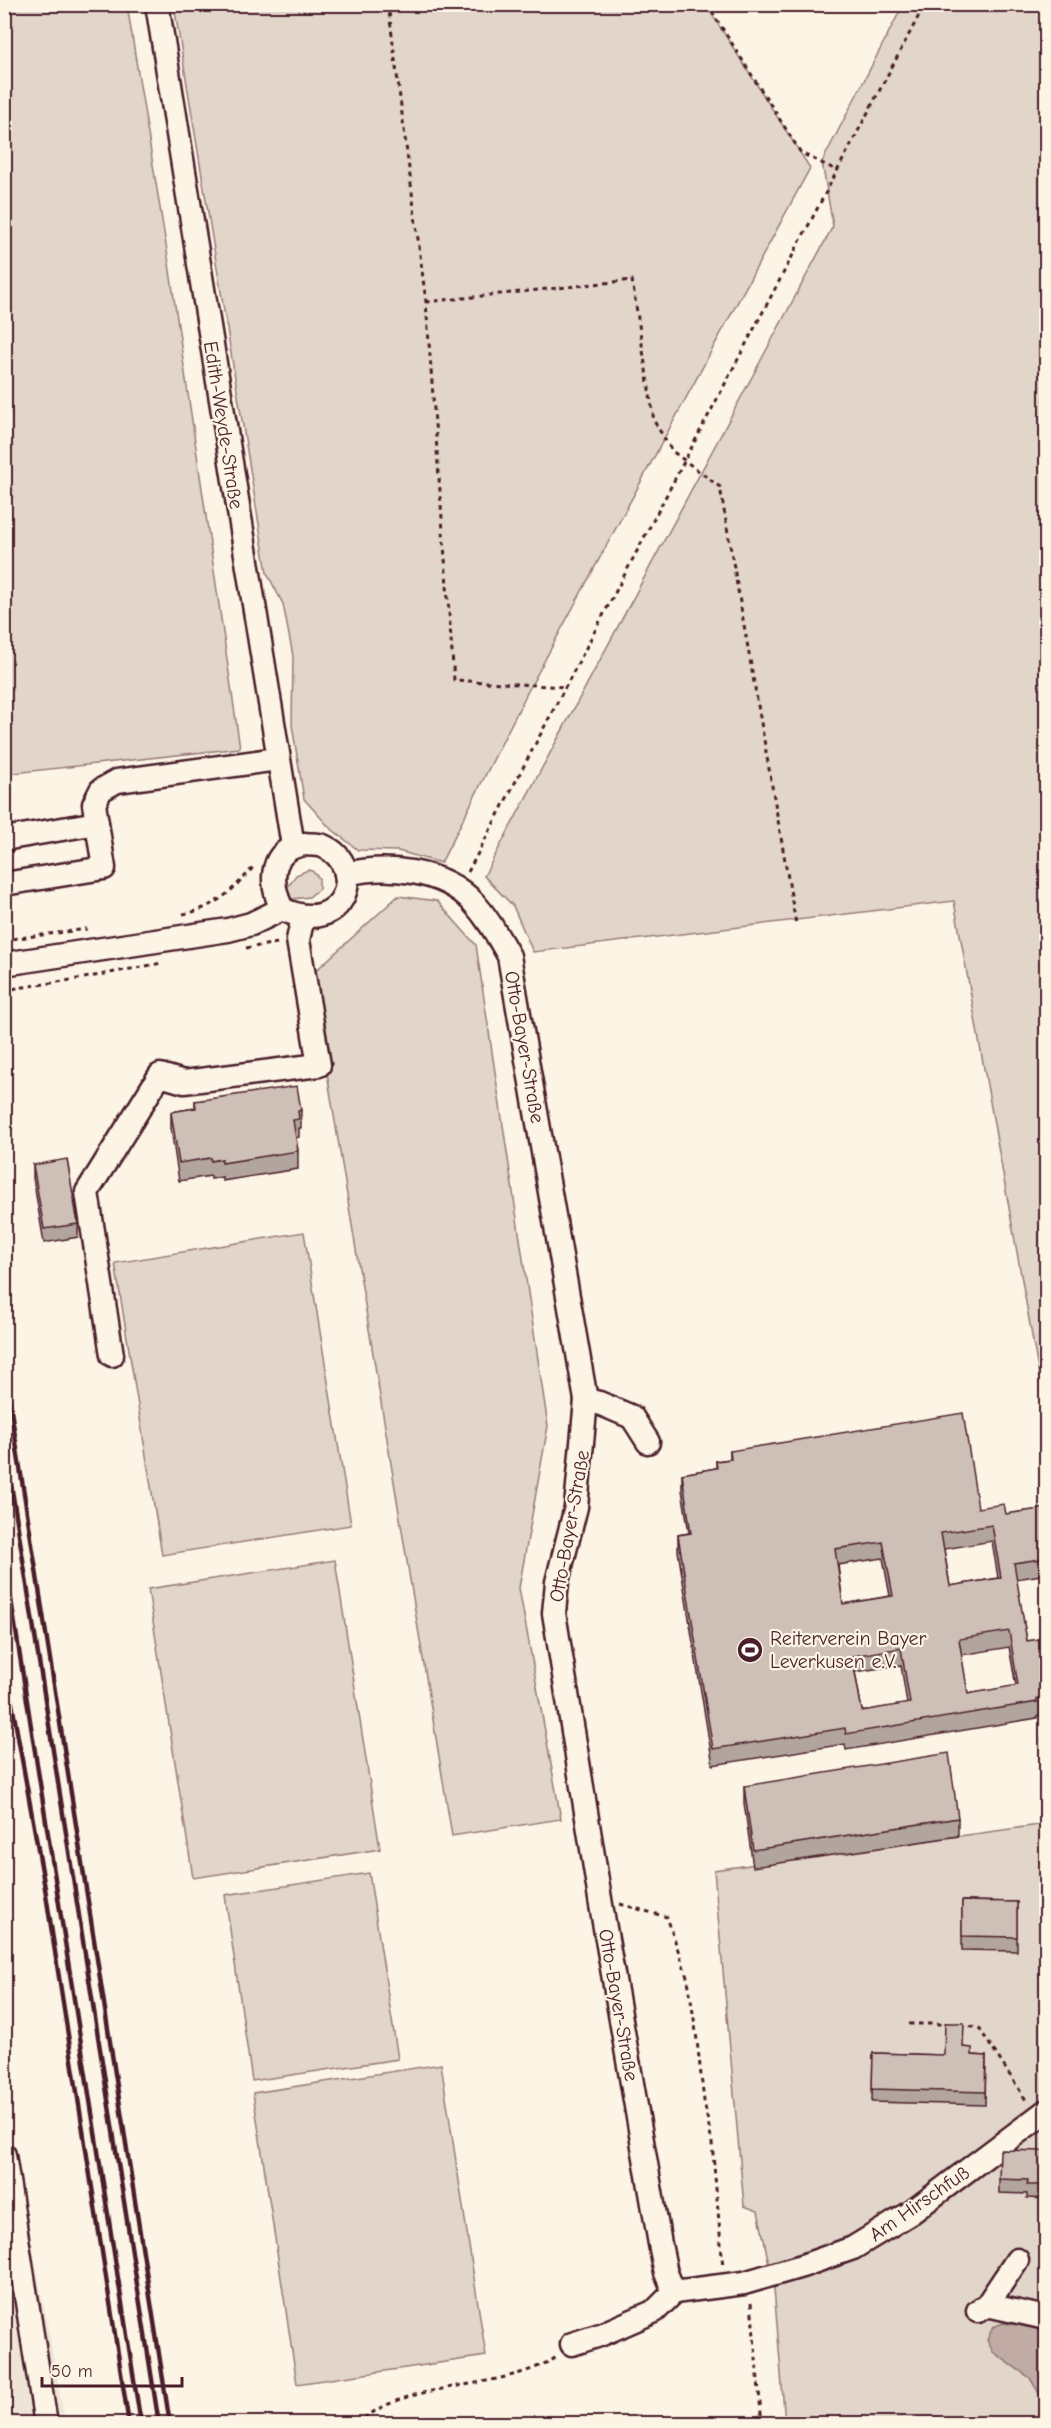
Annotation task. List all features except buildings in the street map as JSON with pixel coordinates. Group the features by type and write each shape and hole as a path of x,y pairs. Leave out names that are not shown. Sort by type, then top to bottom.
{"street":[{"name":"Edith-Weyde-Straße","path":"157,4 293,846"},
{"path":"4,884 104,868 94,804 101,790 117,781 278,759"},
{"path":"4,839 97,824"},
{"path":"4,964 228,930 251,924 282,909 303,917 320,917 339,904 347,886 346,874 338,856 322,846 293,846 283,854 276,865 273,882 282,909"},
{"name":"Otto-Bayer-Straße","path":"346,874 379,869 401,870 422,873 458,889 472,900 489,921 509,956 586,1400 576,1507 557,1582 554,1613 660,2244 666,2273 674,2292"},
{"path":"112,1355 87,1192 160,1075 184,1082 319,1065 298,940 303,917"},
{"path":"586,1400 599,1402 632,1418 648,1442"},
{"name":"Am Hirschfuß","path":"674,2292 733,2285 802,2266 853,2247 912,2212 1042,2115"},
{"path":"4,2155 46,2424"},
{"path":"1017,2260 983,2308 1047,2318"},
{"path":"572,2344 600,2335 655,2311 674,2292"}],"path":[{"path":"388,4 426,303 453,680 565,687"},
{"path":"707,4 801,153 836,170"},
{"path":"463,881 925,4"},
{"path":"426,303 632,279 654,421 672,451 720,487 796,924"},
{"path":"179,915 191,913 225,898 258,862"},
{"path":"4,940 97,927"},
{"path":"602,1905 612,1902 667,1917 676,1939 688,1980 712,2143 723,2255 733,2285 752,2309 762,2424"},
{"path":"909,2024 974,2025 979,2028 1042,2115"},
{"path":"357,2424 370,2412 413,2396 515,2376 540,2368 565,2352 572,2344"}],"shaded area":[{"path":"4,5 127,5 168,257 240,748 5,774"},
{"path":"174,5 706,5 810,168 527,693 441,863 398,851 358,850 329,827 304,799 292,725 293,656 283,604 267,573"},
{"path":"903,5 1046,5 1046,1414 954,901 533,952 513,906 484,876 833,226 822,162"},
{"path":"308,870 319,878 319,889 309,897 292,899 288,896 287,888 296,875"},
{"path":"398,896 437,901 476,945 548,1426 519,1588 561,1819 452,1836 311,975"},
{"path":"304,1232 351,1525 162,1555 115,1263"},
{"path":"335,1560 380,1849 193,1878 148,1589"},
{"path":"1046,1824 1046,2423 785,2423 774,2288 758,2211 744,2206 714,1870"},
{"path":"369,1873 398,2059 252,2081 225,1895"},
{"path":"441,2064 486,2356 297,2384 253,2093"},
{"path":"4,2096 52,2350 65,2423 5,2423"},
{"path":"1003,2323 1046,2328 1046,2405 1030,2378 993,2352 987,2340 993,2327"}],"railway":[{"path":"4,1366 170,2424"},
{"path":"4,1439 159,2424"},
{"path":"4,1555 141,2424"},
{"path":"4,1659 45,1888 129,2424"}],"place":[{"name":"Reiterverein Bayer Leverkusen e.V.","path":"750,1650"}]}
